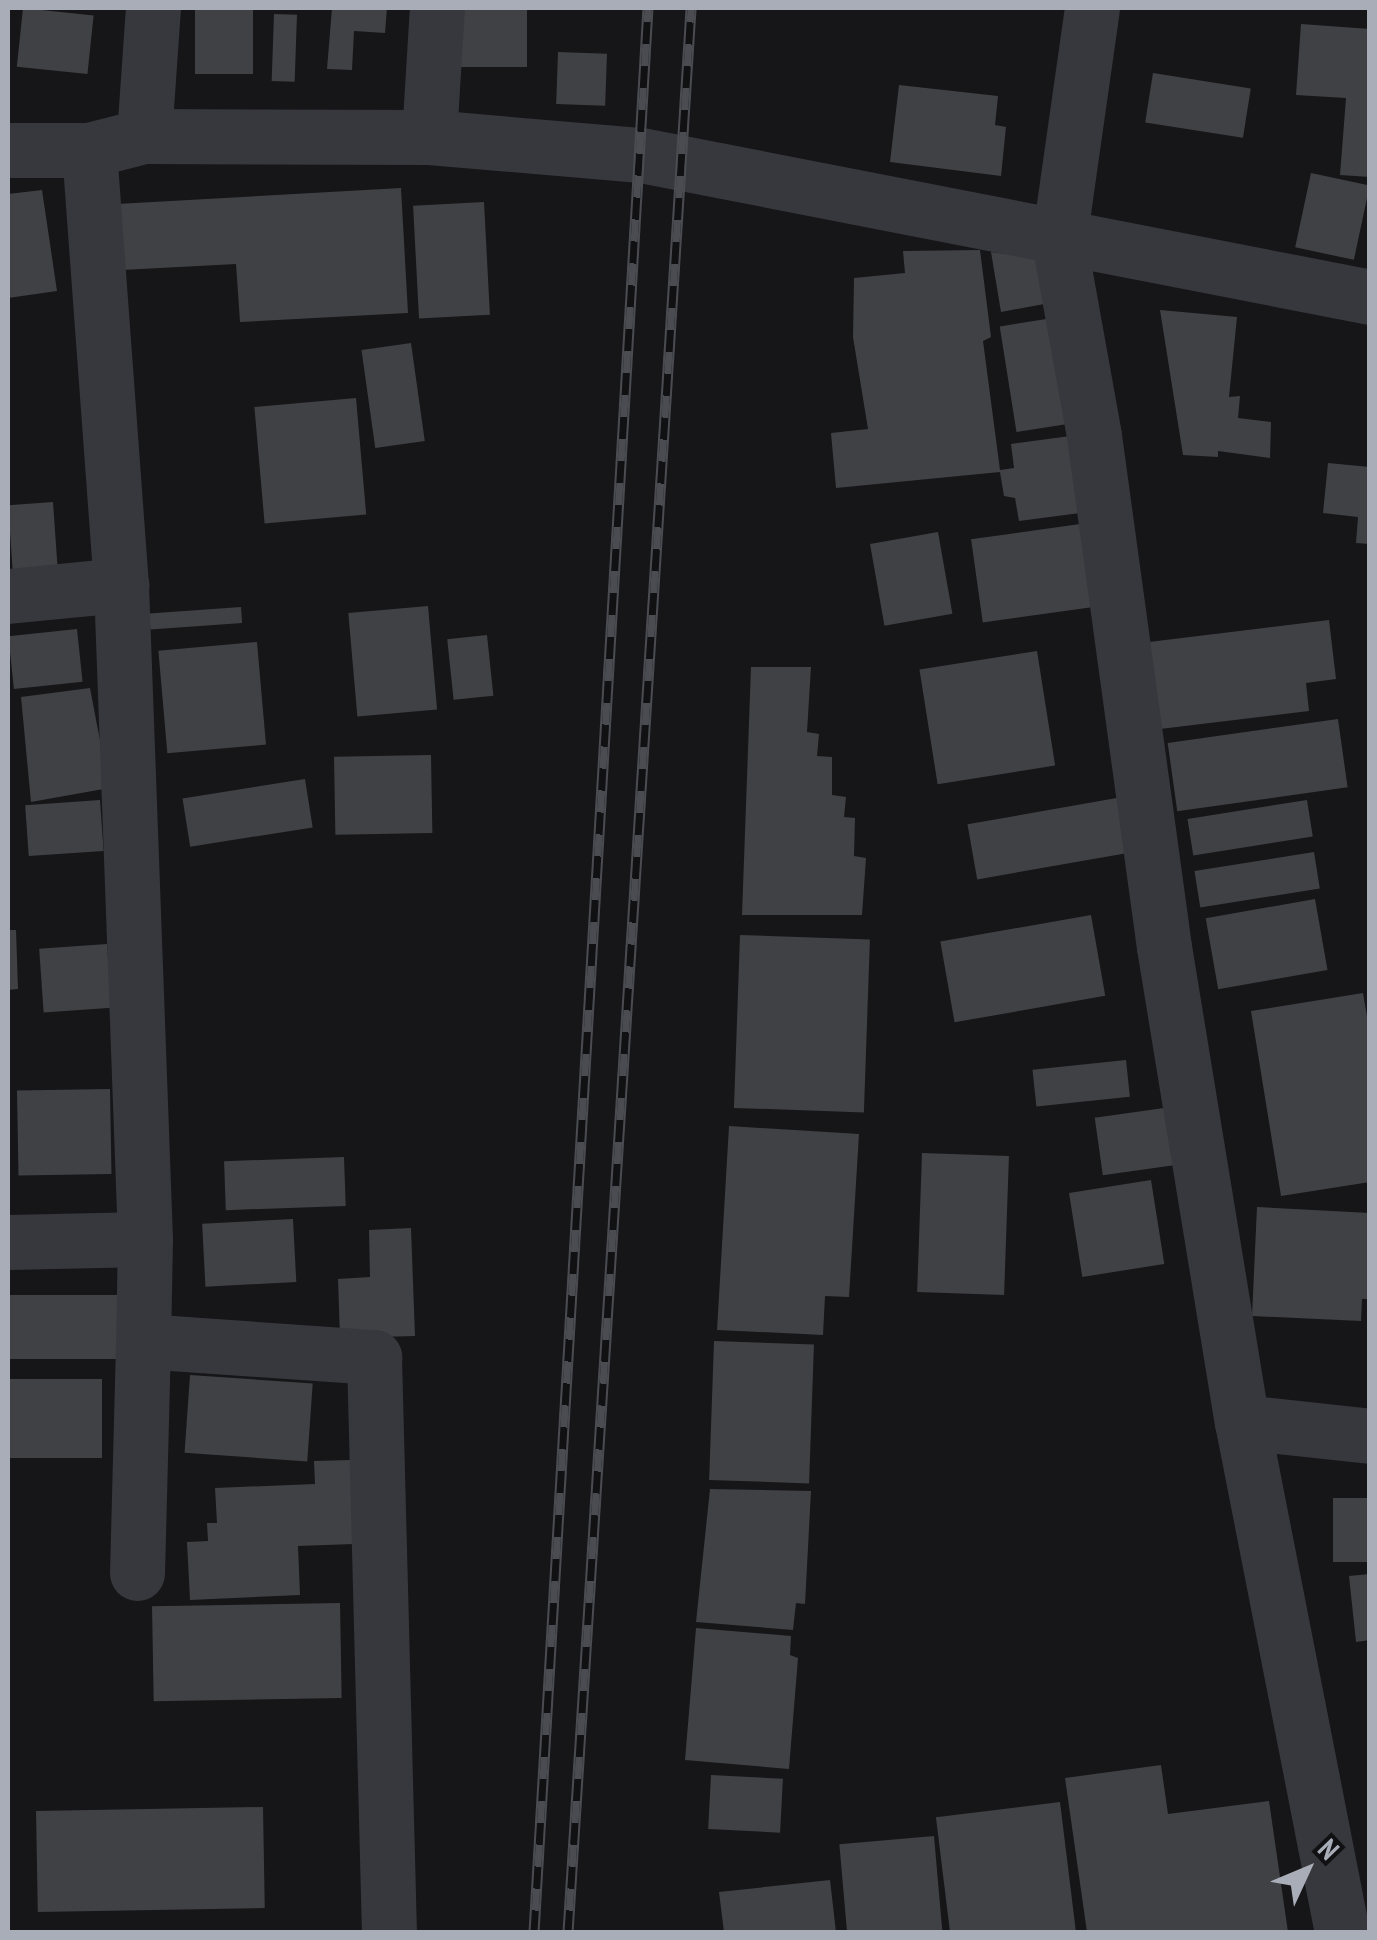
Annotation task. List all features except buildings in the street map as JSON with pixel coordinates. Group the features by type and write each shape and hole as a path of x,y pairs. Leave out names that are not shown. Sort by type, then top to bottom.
{"street":[{"path":"144,136 153,8"},
{"path":"429,137 437,8"},
{"path":"1092,8 1058,241 1094,436 1164,947 1242,1422 1342,1932"},
{"path":"8,150 89,150 144,136 429,137 682,160 1058,241 1370,297"},
{"path":"89,150 122,585 145,1238 138,1573"},
{"path":"8,596 122,585"},
{"path":"8,1242 145,1238"},
{"path":"142,1341 374,1357 389,1932"},
{"path":"1242,1422 1370,1436"}],"railway":[{"path":"534,1932 648,8"},
{"path":"568,1932 691,8"}]}
